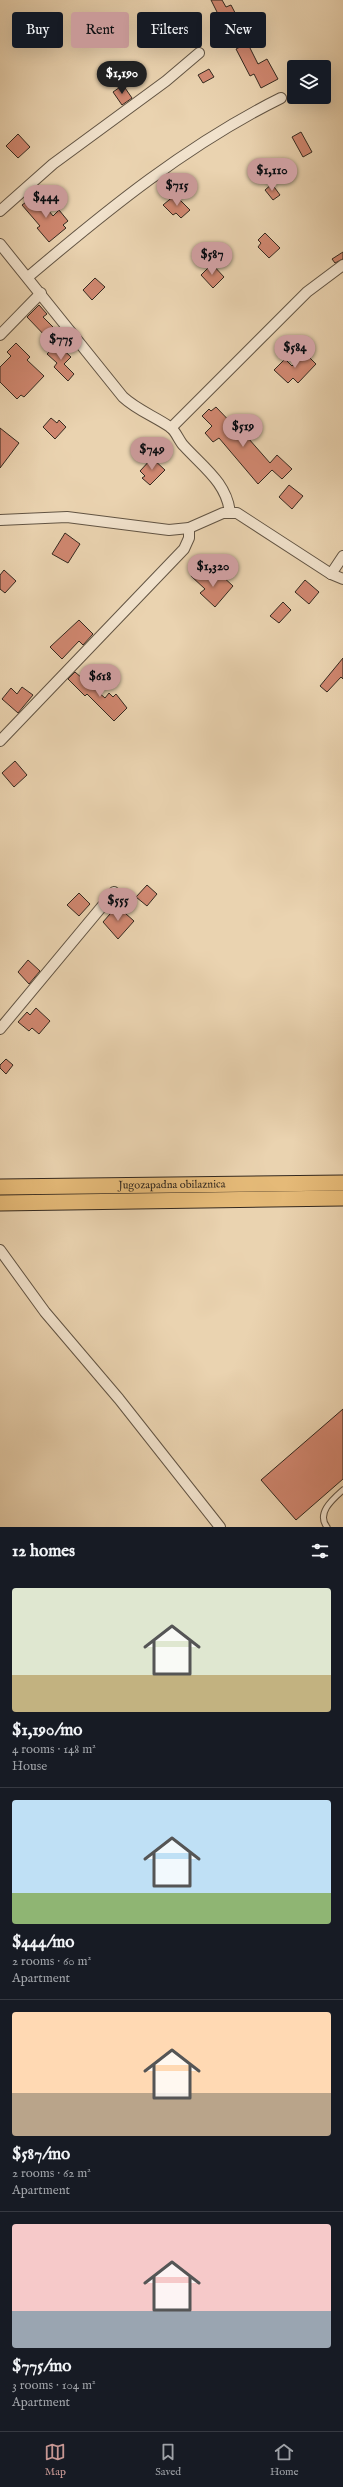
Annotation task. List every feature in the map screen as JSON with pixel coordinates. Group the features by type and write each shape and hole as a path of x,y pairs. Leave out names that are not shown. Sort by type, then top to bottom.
{"main road":[{"name":"Jugozapadna obilaznica","path":"0,1187 343,1182"},
{"name":"Jugozapadna obilaznica","path":"0,1203 343,1198"}],"street":[{"path":"0,211 53,164 166,81 199,53"},
{"path":"28,277 94,221 206,139 281,98"},
{"path":"0,244 41,293 123,397 136,409 171,428 183,445 220,484 227,497 230,513"},
{"path":"171,428 301,297 343,265"},
{"path":"0,335 41,293"},
{"path":"0,520 67,517 161,530 189,528 213,516 237,513 331,574 343,579"},
{"path":"0,741 184,549 189,538 189,528"},
{"path":"331,574 343,556"},
{"path":"0,1030 114,892"},
{"path":"0,1250 45,1312 119,1399 220,1527"}],"lane":[{"path":"327,1527 324,1520 325,1510 328,1503 343,1490"}],"building":[{"path":"211,0 222,0 226,7 231,5 235,12 217,12"},
{"path":"250,48 258,64 267,59 278,79 261,88 254,74 250,76 236,49"},
{"path":"209,69 214,77 203,83 198,75"},
{"path":"123,85 132,98 122,105 113,92"},
{"path":"301,132 312,152 303,157 292,137"},
{"path":"18,134 30,147 18,158 6,146"},
{"path":"272,184 280,195 273,200 265,190"},
{"path":"36,195 53,216 59,210 68,221 63,225 66,228 49,242 37,228 40,226 22,205"},
{"path":"175,195 190,210 181,218 176,213 173,215 163,205"},
{"path":"265,233 280,248 269,258 258,247 261,243 258,240"},
{"path":"343,252 343,259 335,263 332,259"},
{"path":"212,264 224,277 213,288 201,275"},
{"path":"95,278 105,287 92,300 83,290"},
{"path":"39,305 47,314 43,317 57,331 49,340 27,317"},
{"path":"16,343 30,357 27,360 44,376 24,397 21,395 17,399 0,382 0,367 11,356 7,352"},
{"path":"57,344 71,357 64,364 74,374 68,381 54,367 57,363 47,354"},
{"path":"305,353 316,364 298,383 293,378 288,383 274,370 285,359 292,366"},
{"path":"216,407 239,431 241,430 270,463 277,455 292,469 282,479 272,470 258,484 219,438 213,442 205,433 212,426 202,416 209,409 211,411"},
{"path":"51,418 57,423 59,420 66,427 55,439 43,427"},
{"path":"0,428 19,443 0,468"},
{"path":"152,458 165,470 150,485 142,478 145,476 140,471"},
{"path":"289,485 303,496 292,509 279,497"},
{"path":"65,533 80,544 68,563 52,554"},
{"path":"197,569 213,584 221,575 233,586 215,607 200,593 205,589 191,576"},
{"path":"4,570 16,581 5,593 0,589 0,575"},
{"path":"305,580 319,592 309,604 295,592"},
{"path":"283,602 291,610 279,623 270,616"},
{"path":"79,620 93,634 83,645 79,641 62,659 50,647"},
{"path":"343,658 343,679 341,677 327,692 320,686"},
{"path":"75,672 105,698 109,693 113,697 116,694 127,708 114,721 87,694 85,696 68,679"},
{"path":"22,687 33,695 18,713 2,699 11,688 17,694"},
{"path":"15,761 27,775 14,787 2,773"},
{"path":"147,885 157,894 147,906 136,897"},
{"path":"79,893 90,904 79,916 67,905"},
{"path":"117,906 134,921 118,939 103,922"},
{"path":"28,960 40,971 29,984 18,972"},
{"path":"36,1008 50,1021 39,1034 32,1028 29,1031 18,1022 27,1012 30,1015"},
{"path":"6,1059 13,1065 6,1074 0,1068 0,1065"},
{"path":"343,1409 343,1479 296,1520 261,1480"}]}
